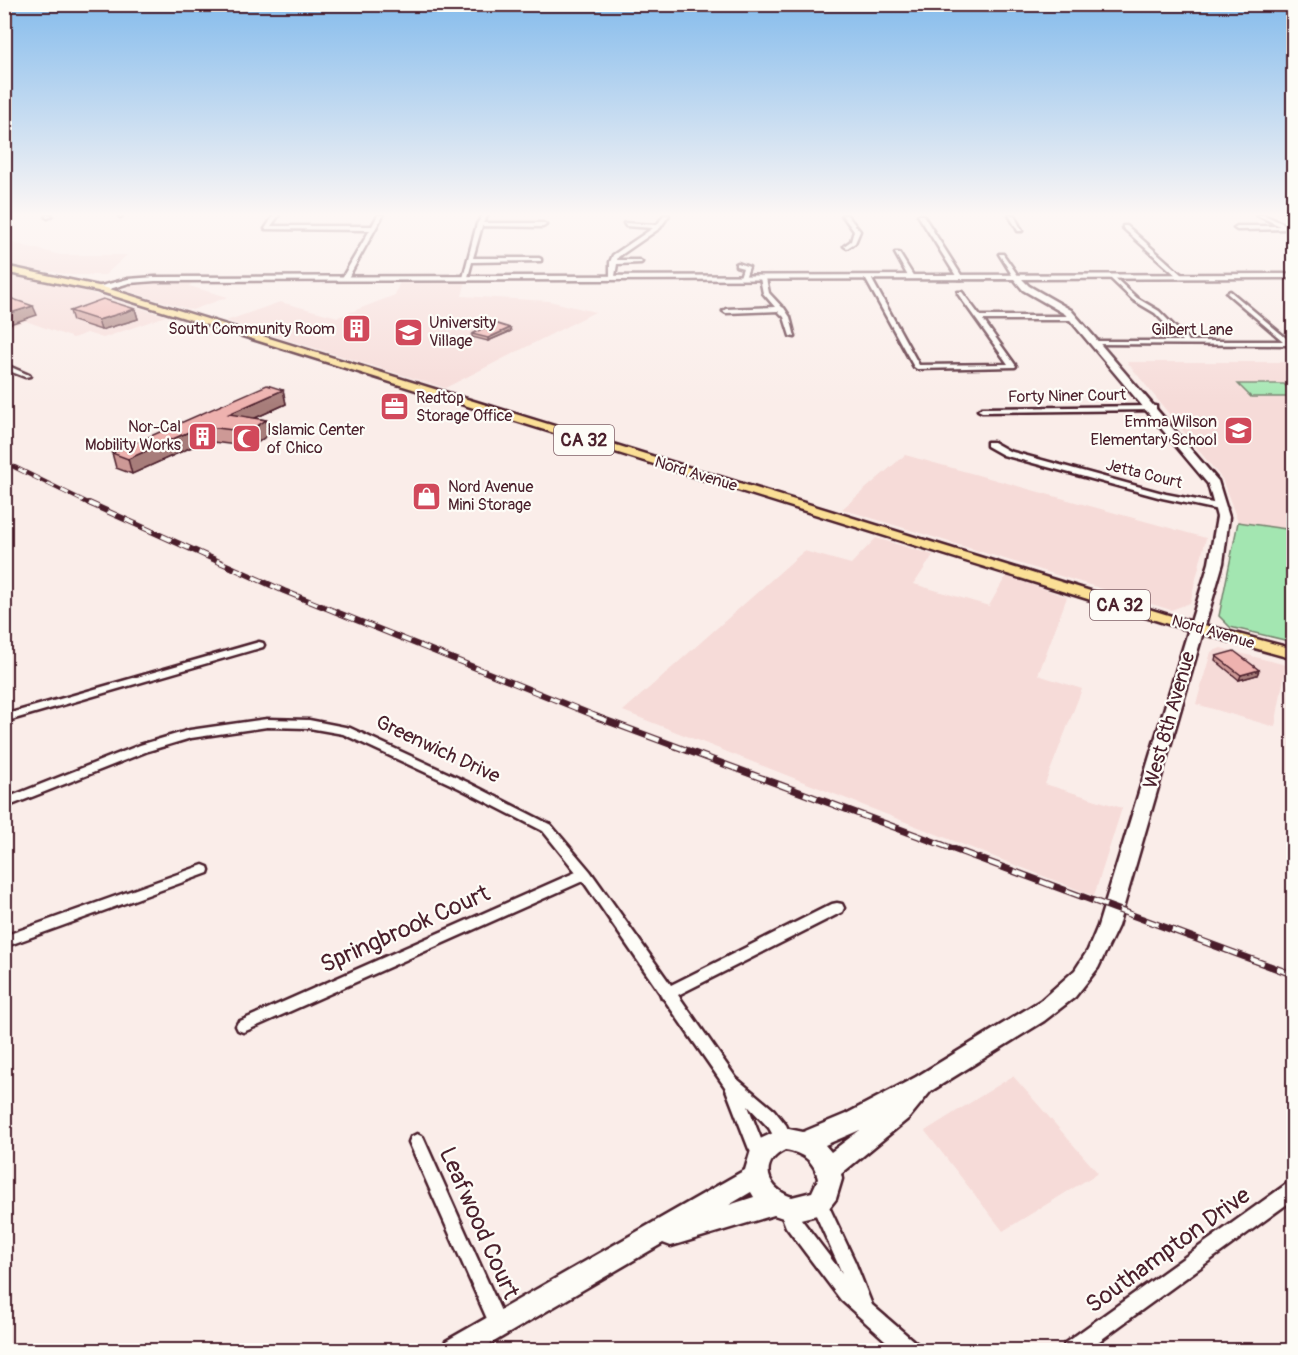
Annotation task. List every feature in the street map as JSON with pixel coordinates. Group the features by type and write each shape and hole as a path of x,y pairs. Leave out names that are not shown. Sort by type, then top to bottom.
{"main road":[{"name":"Nord Avenue","path":"51,278 100,289 1195,628 1293,654"}],"street":[{"path":"100,289 143,279 298,278"},
{"path":"763,278 766,293 782,309 793,336"},
{"path":"868,278 917,368 1013,366 960,293"},
{"name":"West 8th Avenue","path":"795,1141 841,1129 925,1083 1053,1004 1077,981 1090,964 1108,926 1216,563 1222,508 1214,483 1153,408 1068,312 1026,288 1017,278"},
{"path":"1113,278 1135,299 1157,312 1187,343"},
{"name":"Gilbert Lane","path":"1095,343 1289,343 1230,293"},
{"path":"726,310 782,309"},
{"path":"980,318 1072,318"},
{"path":"4,366 27,376"},
{"name":"Forty Niner Court","path":"982,410 1153,408"},
{"name":"Jetta Court","path":"990,444 1006,453 1165,496 1222,508"},
{"path":"4,719 259,645"},
{"name":"Greenwich Drive","path":"4,804 144,748 190,734 267,723 309,724 346,731 463,784 547,828 585,874 730,1083 754,1144 761,1152"},
{"path":"4,942 204,870"},
{"name":"Springbrook Court","path":"243,1026 585,874"},
{"path":"668,994 837,908"},
{"name":"Greenwich Drive","path":"730,1083 753,1101 780,1130 795,1141"},
{"name":"West 8th Avenue","path":"829,1169 854,1146 910,1103 925,1083"},
{"path":"643,1243 781,1205 808,1207 818,1202 828,1187 829,1169 816,1149 795,1141 775,1141 761,1152 756,1176 766,1196 781,1205 847,1294 909,1350"},
{"name":"Leafwood Court","path":"417,1142 498,1324"},
{"path":"455,1350 756,1176"},
{"name":"Southampton Drive","path":"1072,1350 1293,1189"},
{"path":"818,1202 833,1238 856,1278 865,1310"}],"shaded area":[{"path":"4,278 48,280 166,316 103,338 87,333 73,338 26,321 5,328"},
{"path":"153,281 195,281 189,286 228,297 192,310 124,290 129,285"},
{"name":"University Village","path":"400,281 466,281 462,296 549,301 595,312 445,388 226,321 280,302 338,317 395,295"},
{"name":"Emma Wilson Elementary School","path":"1127,362 1293,362 1293,530 1238,522 1222,479"},
{"path":"905,455 1206,538 1190,603 1171,610 842,509"},
{"path":"876,538 933,555 914,584 989,606 1006,576 1067,597 1038,675 1082,689 1045,784 1122,808 1094,896 623,711 804,551 851,564"},
{"path":"1221,648 1286,665 1275,727 1196,704 1211,652"},
{"path":"1013,1076 1098,1173 1003,1231 925,1131"}],"green space":[{"path":"1238,384 1284,384 1293,393 1293,397 1251,397"},
{"path":"1238,522 1293,530 1293,642 1230,627 1219,616"}],"building":[{"path":"4,297 7,297 33,306 4,315"},
{"path":"103,299 135,309 98,320 70,311"},
{"path":"494,323 510,328 488,338 472,334"},
{"path":"267,385 283,390 229,414 266,420 248,432 202,426 128,459 112,453"},
{"path":"1234,651 1259,670 1241,675 1216,656"}],"railway":[{"path":"4,462 92,505"},
{"path":"89,503 284,591 598,717"},
{"path":"594,716 1294,975"}],"place":[{"name":"South Community Room","path":"356,329"},
{"name":"University Village","path":"408,332"},
{"name":"Redtop Storage Office","path":"395,407"},
{"name":"Emma Wilson Elementary School","path":"1238,431"},
{"name":"Nor-Cal Mobility Works","path":"202,436"},
{"name":"Islamic Center of Chico","path":"246,439"},
{"name":"Nord Avenue Mini Storage","path":"427,496"}]}
